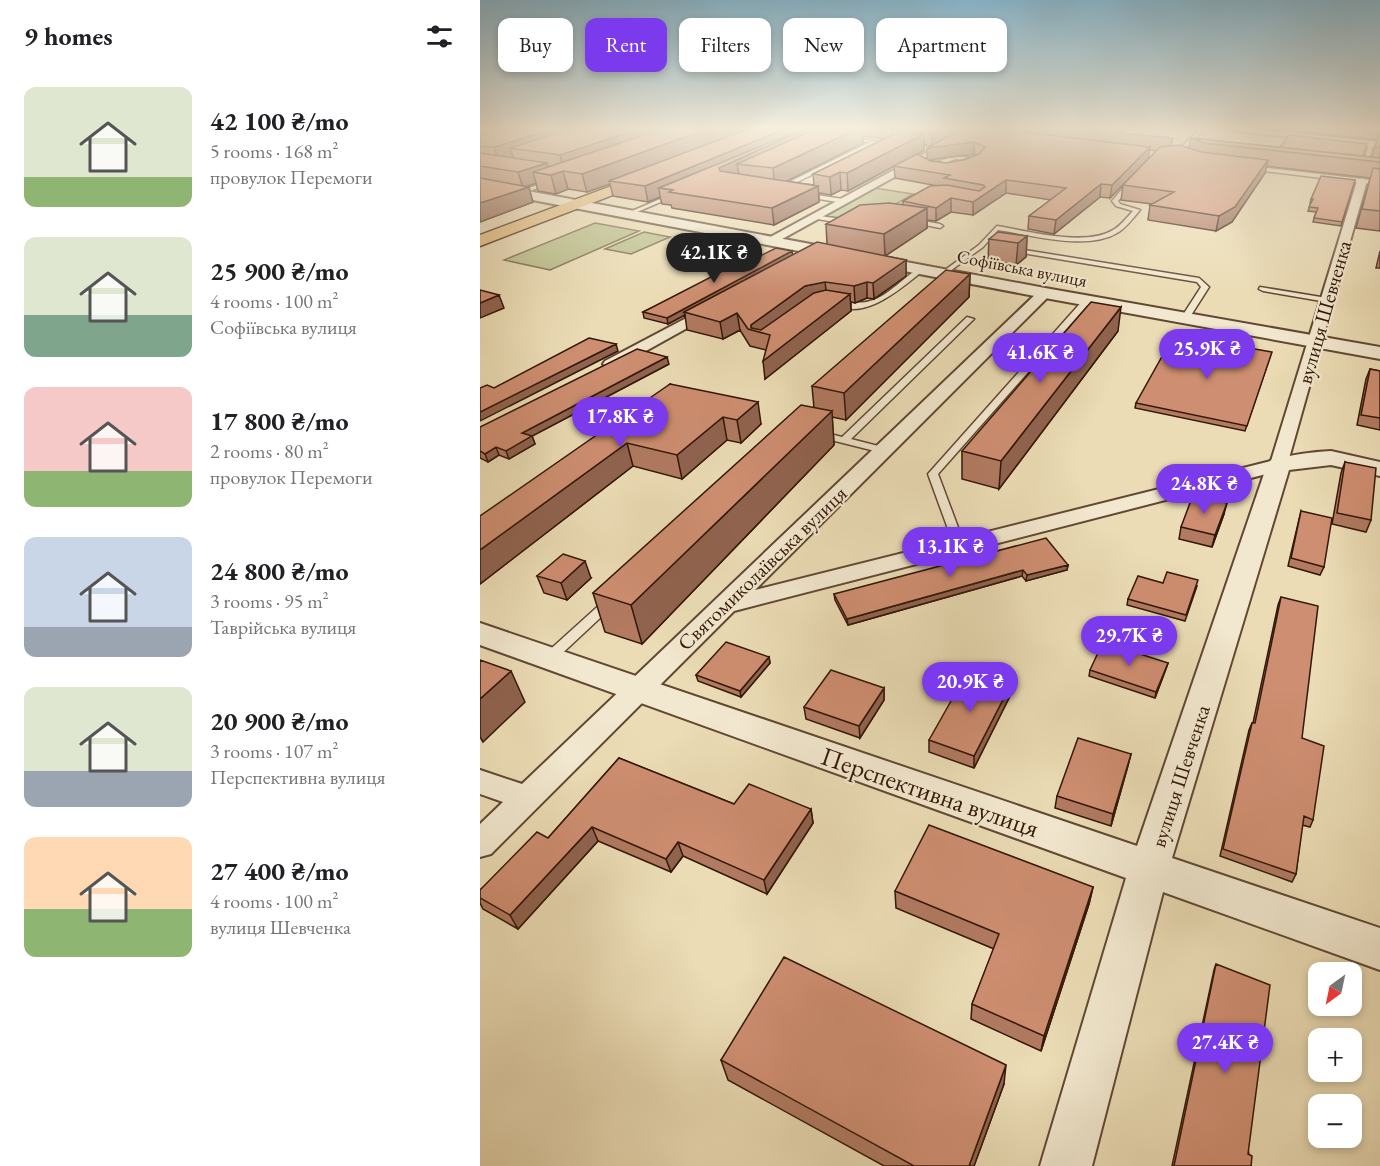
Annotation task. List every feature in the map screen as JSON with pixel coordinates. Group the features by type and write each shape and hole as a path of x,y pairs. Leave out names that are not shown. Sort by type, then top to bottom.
{"main road":[{"path":"480,232 621,183"},
{"path":"480,241 569,203"}],"street":[{"path":"769,241 875,183"},
{"name":"вулиця Шевченка","path":"1066,1166 1149,869 1279,465 1327,300 1329,284 1360,183"},
{"name":"Софіївська вулиця","path":"483,188 1380,353"},
{"path":"797,261 817,250"},
{"name":"Святомиколаївська вулиця","path":"480,844 1045,292"},
{"path":"601,369 725,301"},
{"path":"722,606 1279,465 1309,459 1331,458 1380,469"},
{"name":"Перспективна вулиця","path":"480,634 1380,950"},
{"path":"480,782 526,798"}],"lane":[{"path":"519,193 546,183"},
{"path":"784,192 776,191 791,183"},
{"path":"944,273 981,246 997,228 1072,238 1096,237 1114,232 1137,210 1118,205 1114,201 1130,183"},
{"path":"802,195 812,190"},
{"path":"628,214 676,194"},
{"path":"793,194 843,201"},
{"path":"813,217 848,222 858,221"},
{"path":"908,220 940,226"},
{"path":"981,246 993,247"},
{"path":"1004,249 1199,280 1205,287 1185,318"},
{"path":"827,302 855,307 877,303 922,269"},
{"path":"1263,289 1327,300"},
{"path":"959,546 933,474 1088,300"},
{"path":"845,440 970,319"},
{"path":"803,432 883,450"},
{"path":"549,658 620,593"}],"green space":[{"path":"874,188 913,194 871,215 850,218 823,216"},
{"path":"595,223 639,231 550,270 504,260"},
{"path":"644,232 670,237 631,254 605,249"}],"building":[{"path":"480,183 509,183 529,187 480,203"},
{"path":"626,183 651,183 645,186"},
{"path":"670,183 801,183 818,186 772,208 669,192 673,190 659,188"},
{"path":"974,183 1001,183 973,202 951,198 936,208 903,201 930,186 947,185 979,191 985,187"},
{"path":"1032,183 1114,183 1101,184 1056,220 1029,216 1066,188"},
{"path":"1252,183 1235,207 1219,216 1150,205 1174,192 1123,185"},
{"path":"1318,183 1354,183 1342,222 1314,218 1318,208 1309,207 1313,199 1311,199"},
{"path":"1369,183 1380,183 1380,211 1362,209"},
{"path":"889,203 927,208 884,234 826,224 860,205"},
{"path":"998,232 1027,236 1018,243 989,239"},
{"path":"817,242 906,260 873,283 867,282 854,286 825,282 805,286 751,325 751,328 761,330 814,293 826,290 850,294 763,361 770,335 748,329 737,313 720,322 684,312"},
{"path":"776,248 792,251 667,318 643,312 742,261 748,262"},
{"path":"946,270 970,274 844,393 812,386"},
{"path":"480,290 499,295 480,303"},
{"path":"1091,302 1121,307 1001,461 962,451"},
{"path":"1174,335 1272,352 1247,426 1136,403"},
{"path":"589,338 616,344 480,412 480,388 487,385 494,388"},
{"path":"637,349 667,357 522,433 532,436 506,451 496,447 485,454 480,451 480,427"},
{"path":"1370,369 1380,371 1380,418 1361,415"},
{"path":"670,384 758,402 737,420 723,417 677,455 627,443 480,550 480,516"},
{"path":"801,405 832,411 631,605 593,593"},
{"path":"1345,462 1376,468 1371,520 1337,513"},
{"path":"1193,495 1227,503 1215,535 1181,527"},
{"path":"1301,511 1332,518 1324,567 1291,558"},
{"path":"1046,538 1068,565 1027,575 1023,570 847,619 834,594"},
{"path":"563,554 585,561 561,583 537,576"},
{"path":"1167,572 1198,580 1186,615 1128,599 1138,576 1163,583"},
{"path":"1281,597 1318,606 1302,738 1324,746 1313,820 1304,816 1296,874 1223,849 1252,723 1255,723"},
{"path":"726,642 769,657 740,691 696,675"},
{"path":"1103,642 1168,663 1156,692 1090,670"},
{"path":"480,660 511,671 480,699"},
{"path":"831,670 884,688 859,726 804,707"},
{"path":"968,671 1011,684 974,756 929,740"},
{"path":"1078,738 1131,754 1113,814 1057,796"},
{"path":"619,758 734,804 749,784 811,809 764,880 678,842 666,859 592,827 510,915 480,898 480,890 537,832 548,838"},
{"path":"929,825 1093,887 1044,1036 972,1004 999,934 895,891"},
{"path":"784,957 1006,1065 969,1166 914,1166 721,1060"},
{"path":"1216,964 1270,985 1248,1154 1252,1156 1251,1166 1174,1166"}]}
